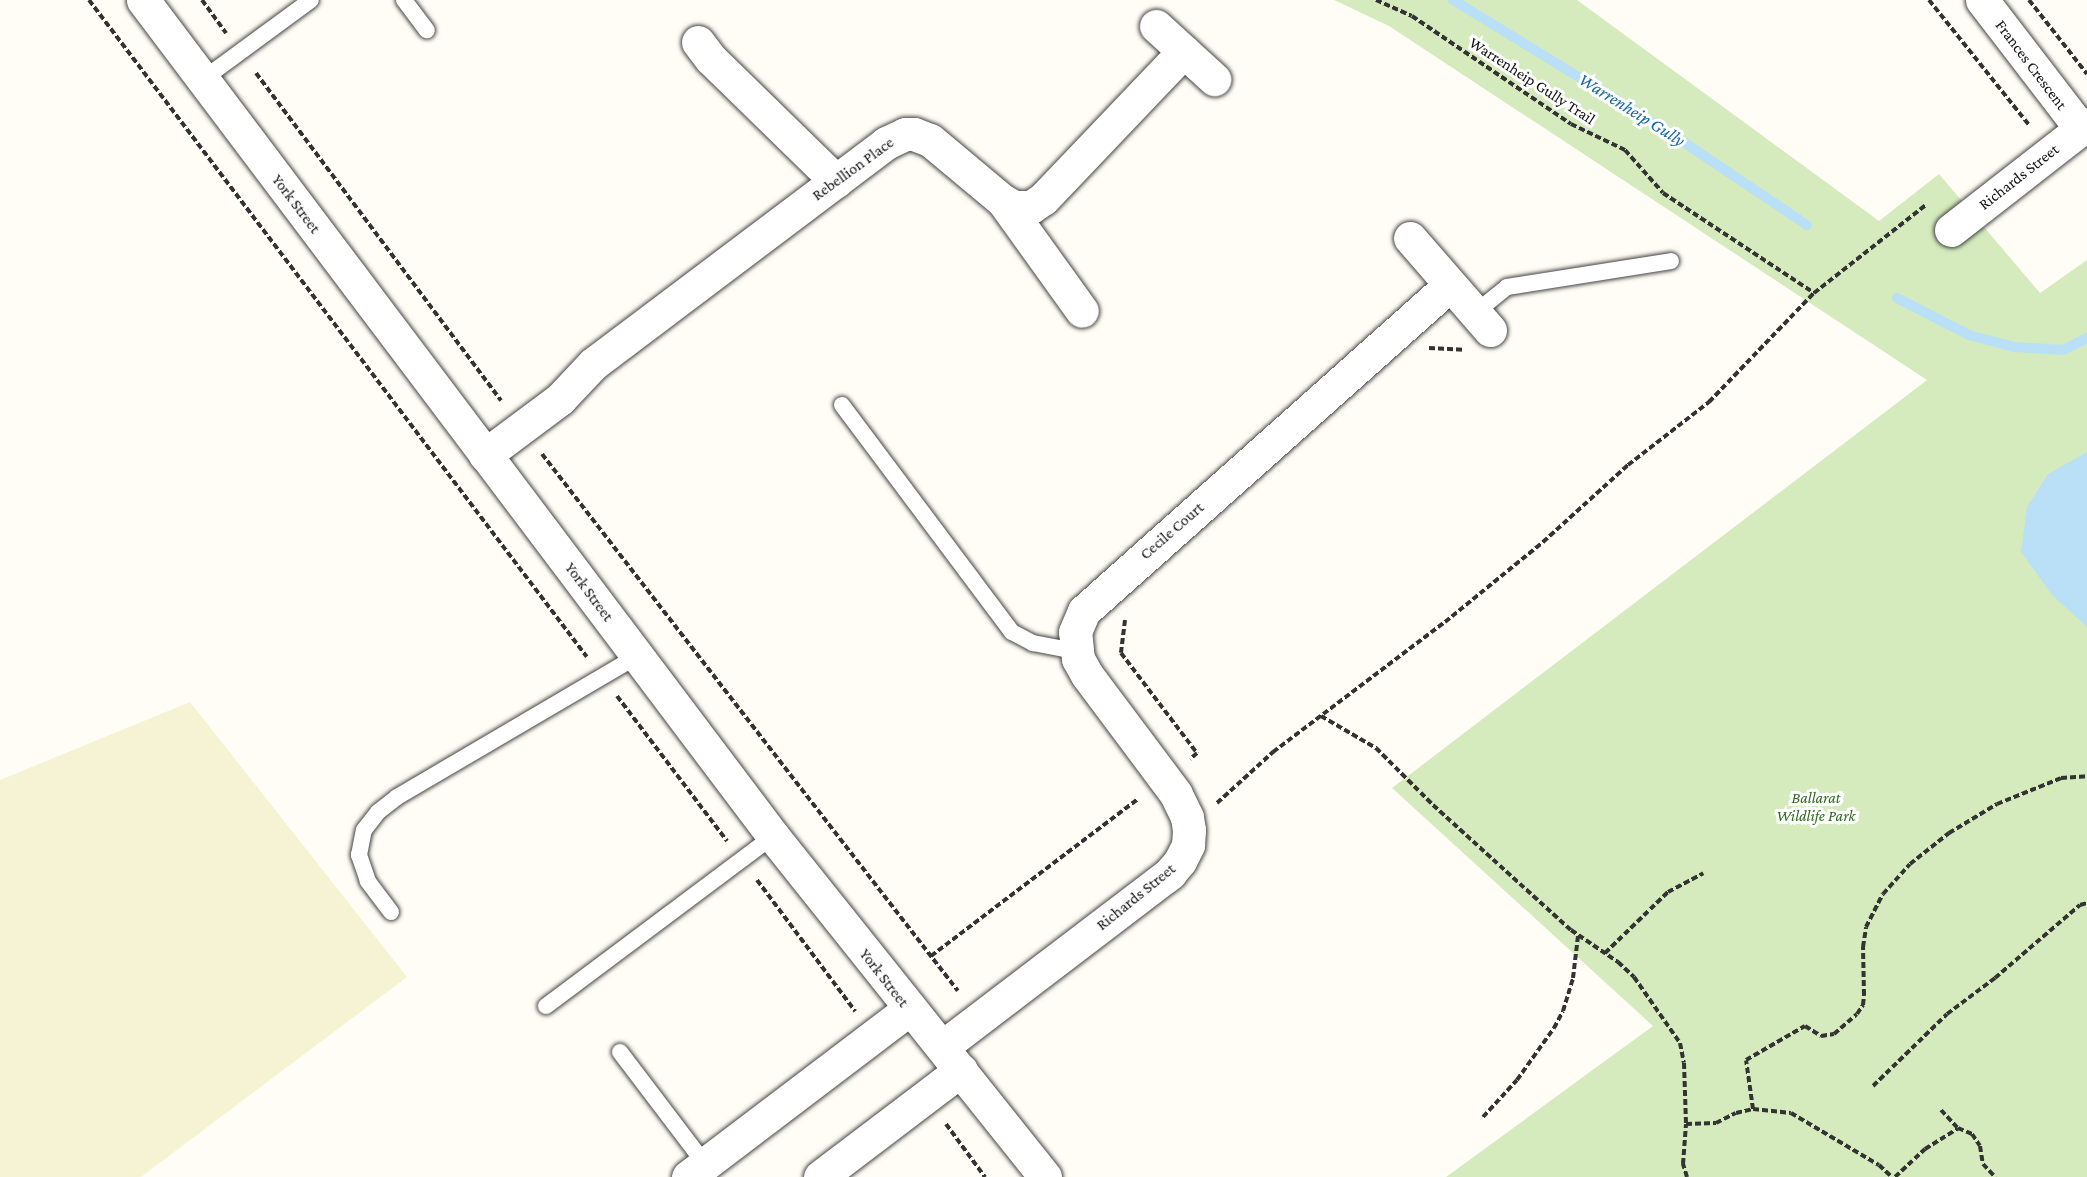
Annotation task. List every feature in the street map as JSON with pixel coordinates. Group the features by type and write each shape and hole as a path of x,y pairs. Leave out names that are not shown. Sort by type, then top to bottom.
{"street":[{"name":"York Street","path":"142,0 773,836 1045,1177"},
{"name":"Frances Crescent","path":"1982,0 2084,126"},
{"path":"1156,26 1214,79"},
{"path":"698,42 711,59 836,181"},
{"name":"Rebellion Place","path":"480,449 517,421 558,381 593,364 885,143 905,134 914,134 939,147 1003,201 1023,208 1031,207 1043,199 1184,51"},
{"name":"Richards Street","path":"1951,230 2084,126"},
{"path":"1003,201 1082,311"},
{"path":"1410,238 1450,285 1478,331"},
{"name":"Cecile Court","path":"1075,651 1076,627 1092,601 1450,285"},
{"path":"1075,651 1087,675 1166,778 1180,802 1189,825"},
{"name":"Richards Street","path":"820,1177 925,1098 980,1019 1170,873 1184,854 1189,839 1189,825"},
{"path":"696,1170 909,1009"}],"lane":[{"path":"202,80 311,0"},
{"path":"404,0 427,30"},
{"path":"1478,331 1507,287 1671,261"},
{"path":"842,405 1012,632 1034,643 1075,651"},
{"path":"391,912 368,881 359,855 364,830 378,812 397,797 637,656"},
{"path":"546,1006 773,836"},
{"path":"620,1052 696,1170"}],"path":[{"path":"89,0 875,1036"},
{"path":"202,0 517,421 980,1019"},
{"name":"Warrenheip Gully Trail","path":"1376,0 1412,16 1571,124 1625,150 1663,193 1814,293"},
{"path":"1929,0 2028,124 2019,131"},
{"path":"2029,0 2087,74"},
{"path":"1189,825 1273,752 1496,581 1628,465 1708,402 1814,293 1935,197"},
{"path":"1427,348 1478,331"},
{"path":"931,956 1197,753 1121,653 1126,614"},
{"path":"1321,716 1376,748 1433,805 1578,936 1605,953 1634,978 1680,1044 1684,1063 1686,1124 1683,1164 1688,1177"},
{"path":"1753,1109 1746,1060 1804,1026 1821,1036 1834,1034 1857,1014 1863,1005 1863,948 1866,927 1883,894 1910,864 1949,833 1997,804 2061,778 2087,776"},
{"path":"1605,953 1668,892 1703,873"},
{"path":"1873,1086 1947,1014 1995,978 2080,905 2087,903"},
{"path":"1483,1117 1517,1080 1554,1028 1563,1011 1573,978 1578,936"},
{"path":"925,1098 985,1177"},
{"path":"1686,1124 1716,1123 1736,1113 1753,1109 1791,1113 1879,1165 1893,1177 1925,1149 1958,1128"},
{"path":"1941,1110 1958,1128 1972,1134 1980,1146 1983,1164 1995,1177"}],"shaded area":[{"path":"190,702 407,977 141,1177 0,1177 0,780"}],"green space":[{"name":"Ballarat Wildlife Park","path":"1334,0 1577,0 1879,221 1939,174 2040,293 2087,260 2087,1177 1446,1177 1653,1026 1392,788 1927,380 1389,26"}],"water":[{"path":"2087,452 2087,627 2052,595 2021,552 2027,507 2048,474"}],"waterway":[{"name":"Warrenheip Gully","path":"1453,0 1670,133 1807,225"},
{"name":"Warrenheip Gully","path":"1897,298 1969,335 2014,347 2063,350 2087,338"}]}
